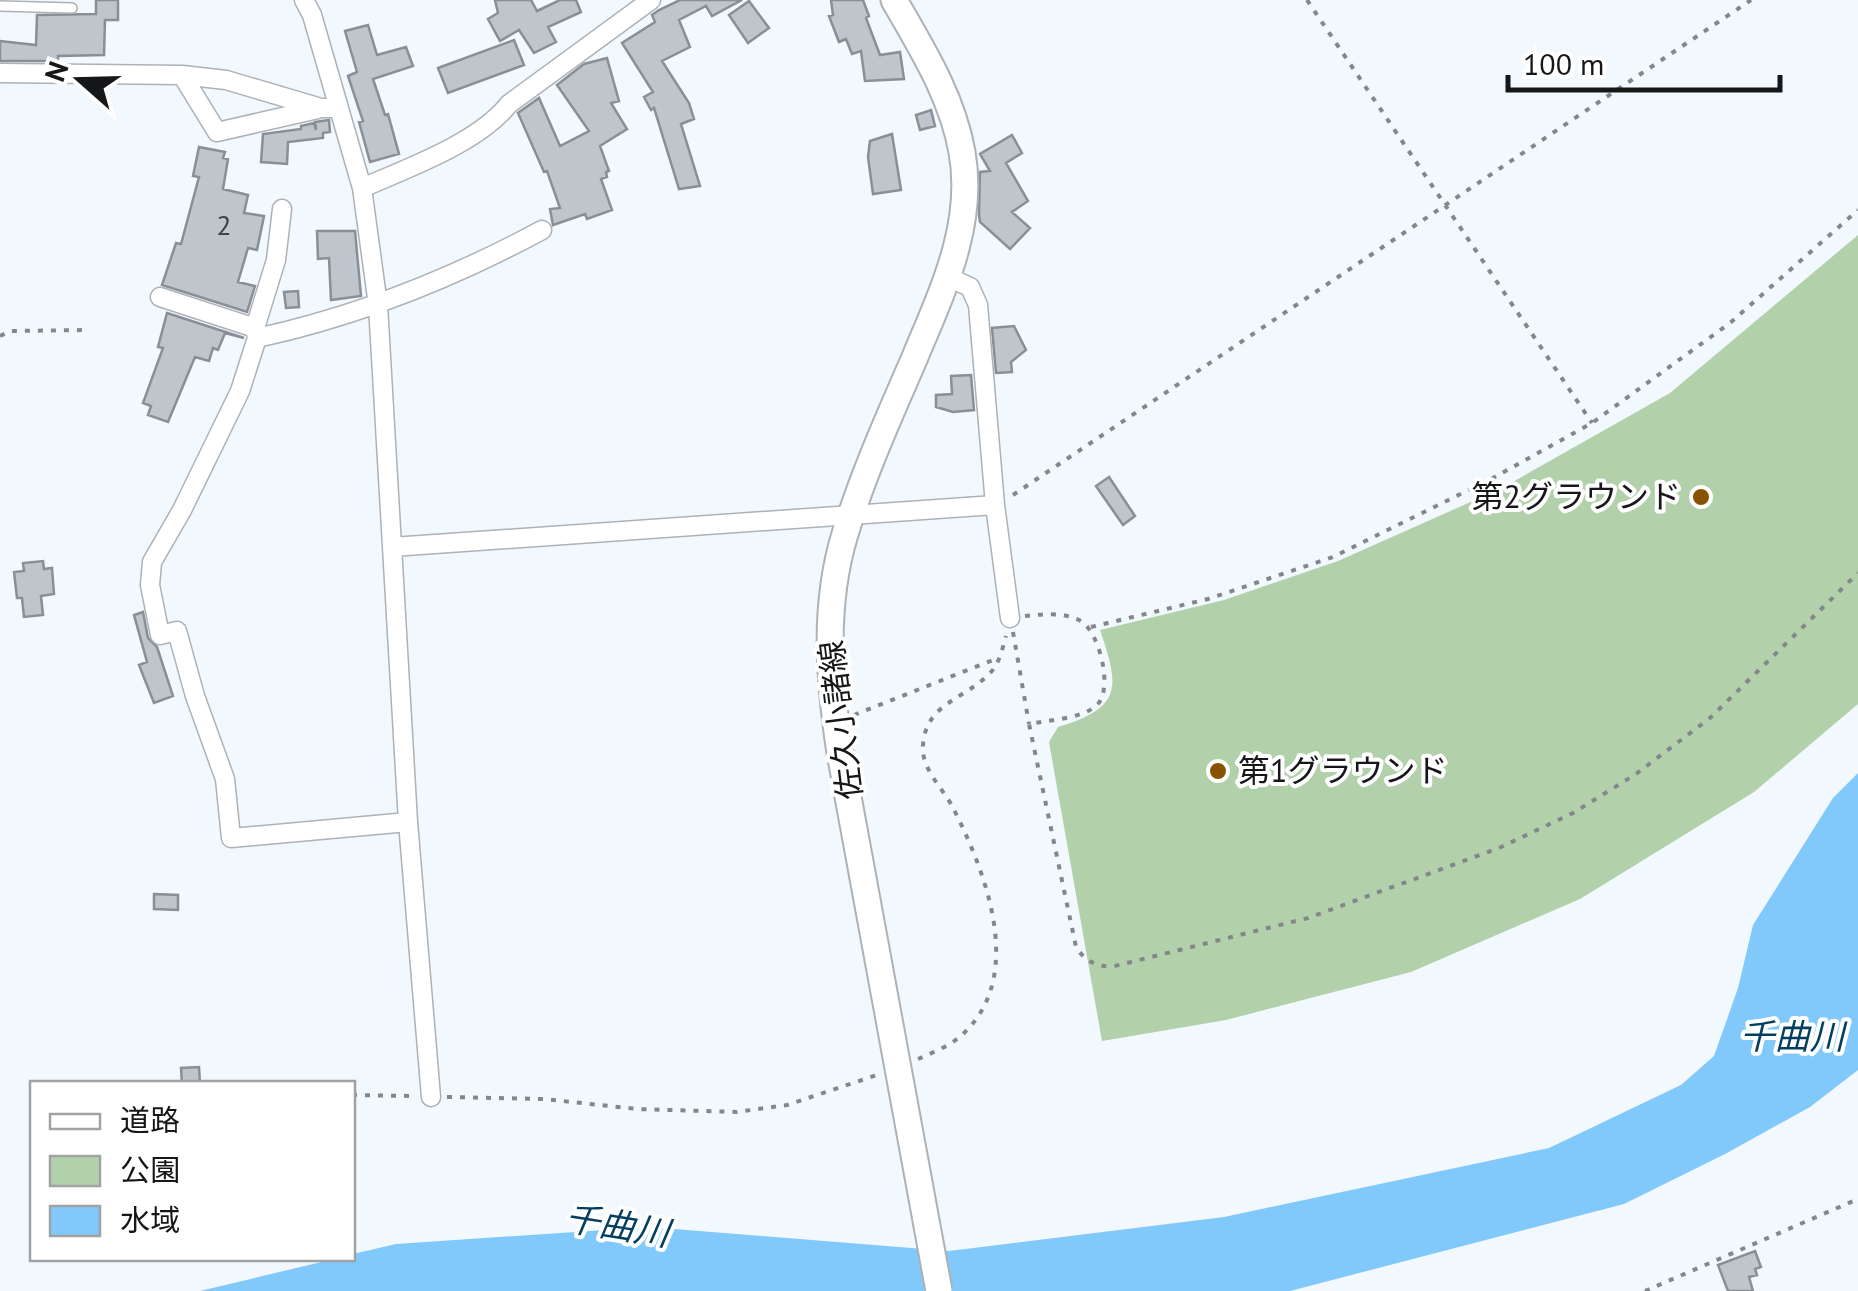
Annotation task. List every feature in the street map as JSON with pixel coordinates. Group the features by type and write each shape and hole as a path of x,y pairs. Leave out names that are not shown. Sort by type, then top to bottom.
{"main road":[{"name":"佐久小諸線","path":"894,0 938,78 962,152 963,212 948,277 851,517 838,559 831,604 830,662 840,753 939,1291"}],"street":[{"path":"304,0 312,16 330,108 362,188 378,305 408,822 431,1097"},
{"path":"362,188 468,137 498,118 508,104 651,0"},
{"path":"0,73 182,75 226,80 330,108"},
{"path":"182,75 217,132 330,108"},
{"path":"282,208 276,260 240,392 152,562 150,585 160,635 177,631 225,779 231,838 408,822"},
{"path":"160,297 256,333 378,305 469,269 542,230"},
{"path":"948,277 970,287 978,305 1010,618"},
{"path":"392,548 996,505"}],"lane":[{"path":"0,6 72,8"}],"path":[{"path":"1307,0 1592,424"},
{"path":"996,505 1751,0"},
{"path":"1090,628 1208,599 1333,557 1493,478 1592,424 1730,323 1858,210"},
{"path":"0,336 11,331 88,330"},
{"path":"1010,618 1076,947 1083,958 1111,967 1308,918 1481,855 1573,813 1636,774 1710,718 1858,573"},
{"path":"1010,618 1057,614 1078,620 1090,628 1104,679 1104,693 1096,706 1078,714 1029,724"},
{"path":"906,1064 962,1036 978,1018 996,970 991,913 968,838 923,757 923,743 933,715 946,702 990,675 1000,657 1010,618"},
{"path":"836,724 1000,657"},
{"path":"355,1094 737,1112 787,1105 844,1089 890,1070"},
{"path":"1645,1291 1858,1199"}],"green space":[{"path":"1858,235 1858,704 1754,792 1580,899 1411,972 1226,1020 1102,1041 1049,742 1058,727 1094,712 1110,693 1111,667 1100,630 1224,600 1338,561 1502,488 1670,393"}],"water":[{"name":"千曲川","path":"1858,773 1858,1070 1810,1107 1624,1204 1290,1291 200,1291 326,1261 355,1261 355,1254 396,1244 650,1227 949,1251 1224,1217 1549,1148 1681,1085 1714,1056 1738,988 1753,925 1833,798"}],"building":[{"path":"96,0 118,0 118,20 105,20 104,55 58,56 58,61 0,61 0,41 36,45 37,15 96,14"},
{"path":"495,0 531,0 537,11 560,0 576,0 581,12 548,27 556,42 534,53 519,30 500,41 488,19 498,13"},
{"path":"680,0 742,0 712,16 706,6 679,20 690,47 662,61 689,103 694,119 681,124 700,186 679,189 654,108 651,110 644,97 653,92 622,43 655,22 652,15"},
{"path":"831,0 863,0 880,55 900,52 904,79 865,81 861,51 852,54 846,39 839,42 829,16 833,15"},
{"path":"749,1 769,28 748,43 729,15"},
{"path":"368,25 377,55 406,47 413,66 373,79 399,154 370,162 359,122 363,121 348,76 357,72 345,31"},
{"path":"514,40 524,65 448,93 438,68"},
{"path":"607,58 619,101 611,103 627,129 600,146 609,171 601,179 612,210 553,225 550,209 560,208 547,171 544,172 518,113 539,98 560,146 589,131 557,85 584,64"},
{"path":"931,110 935,126 920,130 916,115"},
{"path":"329,120 330,132 323,133 323,138 288,142 287,164 261,162 263,134 301,129 314,123 316,130 315,122"},
{"path":"892,134 901,190 873,194 870,141"},
{"path":"1012,135 1022,153 1006,163 1028,201 1012,212 1030,228 1010,249 980,222 980,172 990,171 980,154"},
{"path":"199,147 225,152 223,158 228,159 223,189 248,195 244,213 264,216 257,250 248,248 238,282 255,286 247,312 162,285 176,243 181,244 199,177 193,176"},
{"path":"317,231 355,231 361,296 331,300 329,258 318,259"},
{"path":"298,291 299,307 286,308 284,292"},
{"path":"167,313 244,338 225,333 209,361 195,357 168,422 148,415 151,406 143,403 163,348 158,347"},
{"path":"1014,326 1026,350 1011,362 1012,372 996,373 992,328"},
{"path":"971,375 974,410 953,412 936,407 936,395 952,394 951,376"},
{"path":"1109,477 1135,516 1123,525 1096,486"},
{"path":"43,561 44,569 52,568 54,594 41,596 43,615 24,617 14,572 24,571 23,563"},
{"path":"143,612 148,638 157,647 173,696 154,703 139,665 147,662 134,615"},
{"path":"154,894 178,895 178,910 154,909"},
{"path":"199,1067 200,1081 182,1081 181,1068"},
{"path":"1755,1251 1761,1267 1755,1269 1757,1275 1749,1277 1753,1291 1728,1291 1718,1265"}],"place":[{"name":"第2グラウンド","path":"1701,497"},
{"name":"第1グラウンド","path":"1218,771"}]}
